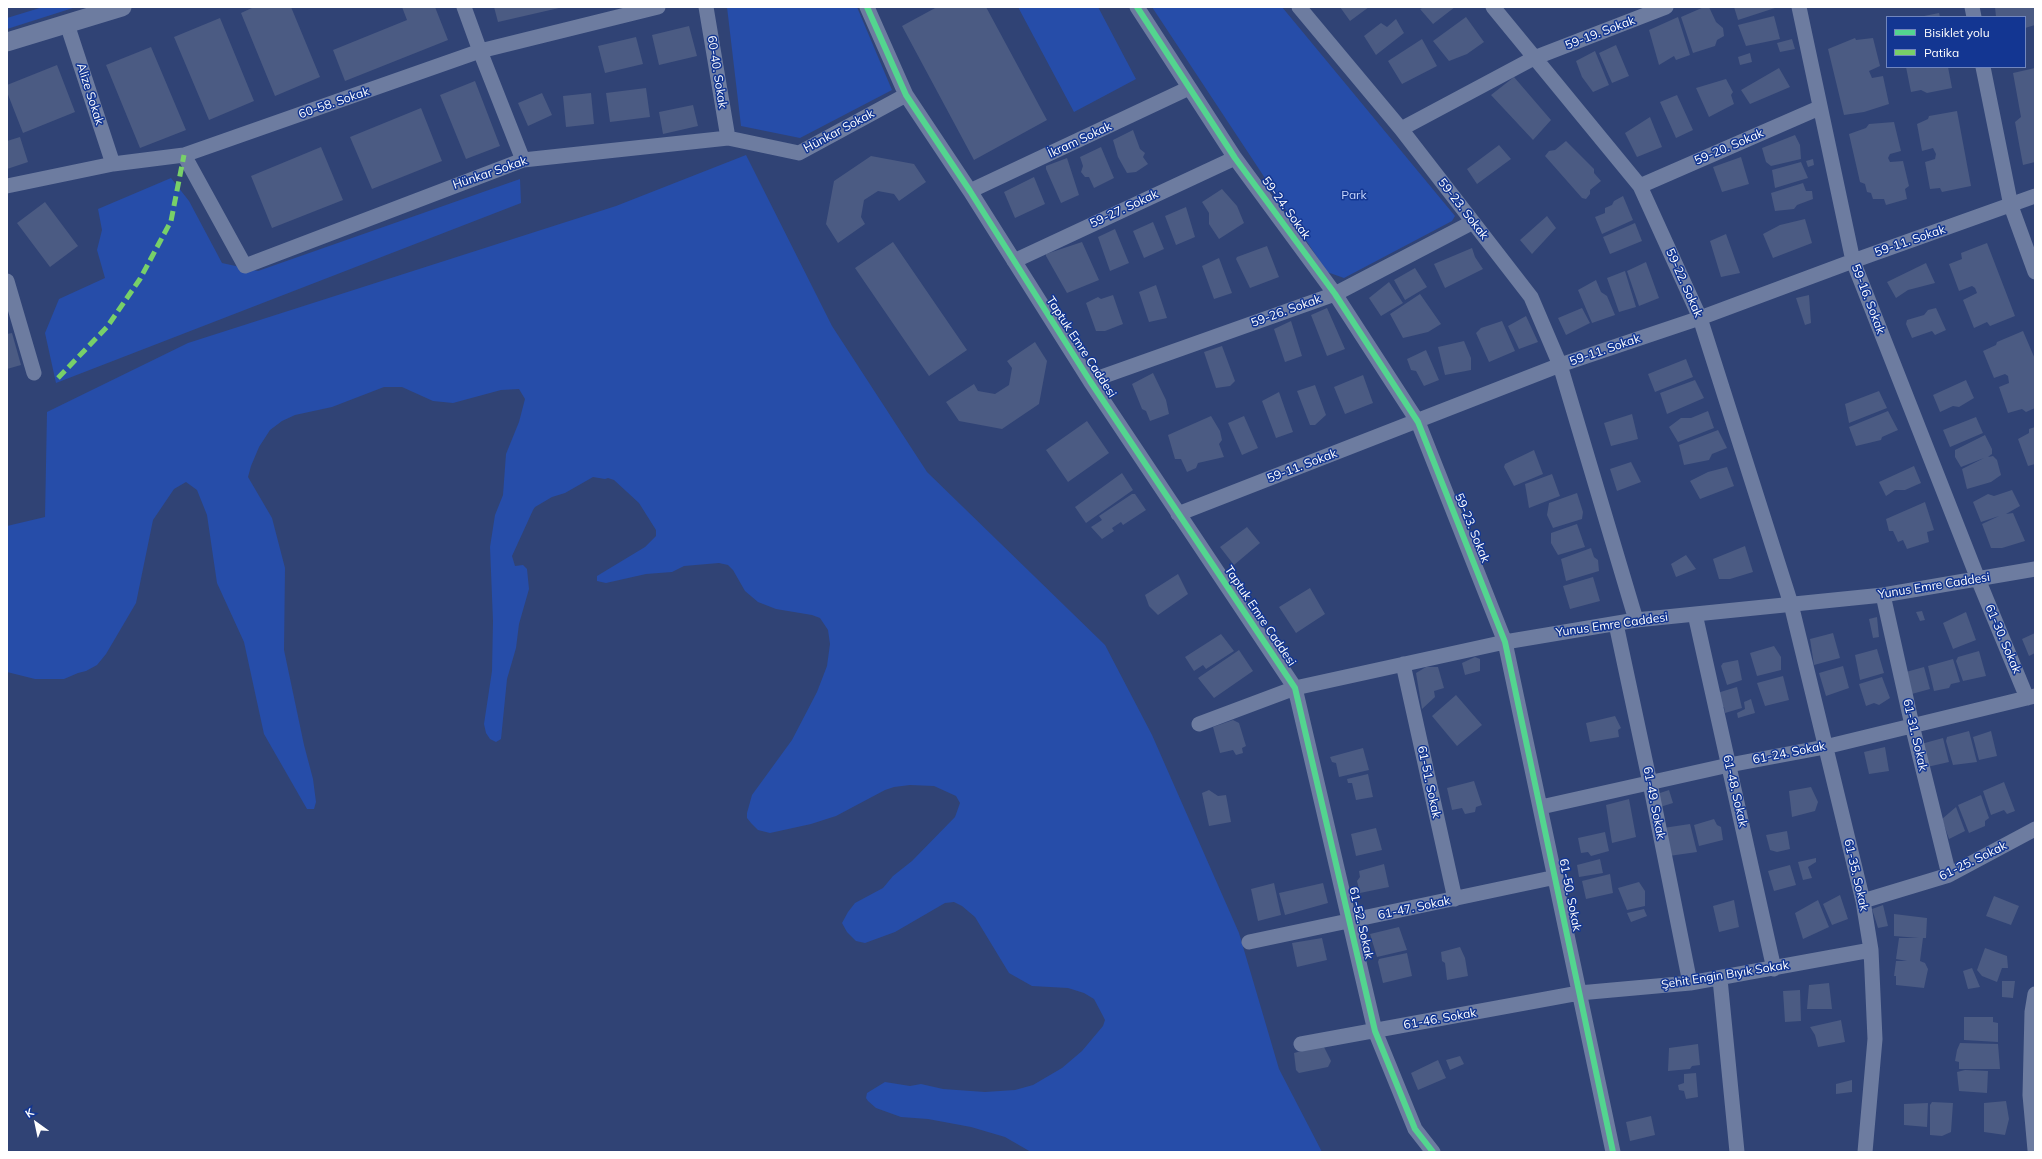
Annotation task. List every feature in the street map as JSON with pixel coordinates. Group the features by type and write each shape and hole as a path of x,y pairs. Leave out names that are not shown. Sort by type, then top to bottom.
{"street":[{"path":"7,42 122,7"},
{"path":"464,7 523,160"},
{"name":"60-58. Sokak","path":"7,186 113,164 184,155 480,51 658,7"},
{"name":"60-40. Sokak","path":"706,7 728,138"},
{"name":"Taptuk Emre Caddesi","path":"867,7 906,95 970,191 1090,381 1295,688"},
{"name":"59-24. Sokak","path":"1137,7 1235,158 1335,294 1418,422"},
{"name":"59-23. Sokak","path":"1299,7 1401,129 1531,296 1560,366 1636,620"},
{"name":"59-22. Sokak","path":"1493,7 1640,186 1700,318 1791,604"},
{"name":"59-19. Sokak","path":"1401,129 1534,58 1666,7"},
{"name":"59-16. Sokak","path":"1799,7 1819,108 1853,261 1978,579"},
{"name":"Alize Sokak","path":"67,24 113,164"},
{"path":"1983,68 2011,206 2035,272"},
{"name":"İkram Sokak","path":"970,191 1189,88"},
{"name":"Hünkar Sokak","path":"184,155 245,266 523,160 728,138 799,153 906,95"},
{"name":"59-20. Sokak","path":"1640,186 1819,108"},
{"name":"59-27. Sokak","path":"1014,261 1235,158"},
{"name":"59-11. Sokak","path":"1178,514 1560,366 1700,318 1853,261 2011,206 2035,196"},
{"name":"59-26. Sokak","path":"1090,381 1335,294 1473,222"},
{"path":"7,281 34,373"},
{"name":"59-23. Sokak","path":"1418,422 1505,642"},
{"name":"Yunus Emre Caddesi","path":"1199,724 1295,688 1505,642 1636,620 1884,594 2035,569"},
{"name":"61-30. Sokak","path":"1978,579 2031,697"},
{"name":"61-31. Sokak","path":"1884,594 1912,725 1949,875"},
{"name":"61-35. Sokak","path":"1791,604 1863,902 1871,950 1875,1039 1865,1152"},
{"name":"61-48. Sokak","path":"1695,614 1774,969"},
{"name":"61-49. Sokak","path":"1616,624 1650,783 1690,983"},
{"name":"61-50. Sokak","path":"1505,642 1556,877 1613,1152"},
{"name":"61-51. Sokak","path":"1403,664 1454,899"},
{"name":"61-52. Sokak","path":"1295,688 1375,1030 1415,1129 1433,1152"},
{"name":"61-24. Sokak","path":"1541,807 1729,765 1825,747 2031,697"},
{"name":"61-25. Sokak","path":"1863,902 1949,875 2035,829"},
{"name":"61-47. Sokak","path":"1248,942 1349,922 1556,877"},
{"name":"Şehit Engin Bıyık Sokak","path":"1579,993 1720,979 1871,950"},
{"path":"1720,979 1737,1152"},
{"name":"61-46. Sokak","path":"1301,1044 1579,993"},
{"path":"2035,994 2032,1012 2030,1095 2035,1150"}],"green space":[{"path":"43,7 76,7 7,29 7,18"},
{"path":"727,7 857,7 892,90 800,138 741,126"},
{"path":"1018,7 1098,7 1136,79 1074,112"},
{"name":"Park","path":"1152,7 1282,7 1455,216 1452,221 1344,278 1327,272"},
{"path":"746,155 832,326 927,472 1105,645 1152,735 1239,933 1279,1069 1322,1152 1031,1152 1005,1137 971,1127 928,1119 901,1117 876,1108 868,1101 866,1098 867,1093 885,1082 910,1086 921,1084 943,1089 985,1092 1015,1090 1033,1085 1062,1068 1082,1051 1103,1026 1105,1020 1094,999 1084,993 1068,988 1032,986 1009,973 975,917 962,906 954,902 945,903 895,932 865,943 856,941 847,932 842,923 855,903 883,888 893,876 912,861 955,817 960,803 956,796 934,786 910,785 894,787 885,790 836,816 811,824 770,833 758,830 747,818 752,795 792,740 817,692 827,666 830,644 828,630 820,618 812,615 776,609 758,602 745,591 733,570 728,565 719,563 684,566 672,572 646,574 606,583 597,581 597,576 645,547 656,536 656,530 639,503 614,480 593,477 565,493 552,497 535,507 533,510 512,556 515,566 523,565 527,569 529,589 519,624 516,648 507,679 501,739 496,742 490,739 486,733 484,724 492,671 493,621 490,547 495,515 503,495 506,454 519,422 525,399 519,389 501,390 453,403 433,401 402,387 384,387 332,407 295,415 282,421 270,430 259,447 248,477 272,518 285,568 284,650 304,745 313,779 316,802 314,809 307,809 264,734 244,642 217,583 207,515 197,490 186,482 174,489 153,520 136,603 106,654 97,665 86,671 64,679 35,679 7,672 7,526 45,517 47,412 188,343 616,206"},
{"path":"171,178 189,201 222,263 258,271 520,179 521,203 56,383 45,333 59,299 105,278 97,250 102,230 98,209"}],"building":[{"path":"254,7 291,7 320,77 275,96 241,13"},
{"path":"402,7 435,7 448,40 345,81 333,50 407,20"},
{"path":"494,7 558,7 559,8 498,22"},
{"path":"937,7 986,7 1047,120 974,160 902,26"},
{"path":"1340,7 1369,7 1350,21"},
{"path":"1424,7 1455,7 1433,24 1420,9"},
{"path":"1704,7 1709,7 1716,22 1723,28 1724,36 1717,40 1715,46 1693,53 1681,17"},
{"path":"1734,7 1774,7 1775,8 1738,20"},
{"path":"1995,7 2035,7 2035,25 2026,28 2026,16 1996,16"},
{"path":"1939,13 1940,16 1924,16"},
{"path":"1774,16 1780,39 1746,46 1738,25"},
{"path":"1466,17 1484,42 1467,54 1449,61 1433,41"},
{"path":"1678,17 1690,55 1676,60 1674,56 1659,65 1649,30"},
{"path":"220,18 254,101 209,120 174,37"},
{"path":"1396,19 1404,33 1376,55 1364,36 1381,23 1387,27"},
{"path":"689,26 697,56 659,65 652,35"},
{"path":"636,37 643,64 605,73 598,46"},
{"path":"1855,38 1856,40 1873,38 1880,66 1869,71 1872,78 1883,76 1889,104 1864,112 1844,115 1828,49"},
{"path":"1422,39 1437,66 1402,84 1388,61"},
{"path":"1792,39 1795,49 1780,52 1777,43"},
{"path":"1616,45 1629,76 1612,83 1599,53"},
{"path":"151,47 186,130 140,148 106,65"},
{"path":"1595,51 1609,85 1593,92 1582,77 1576,61"},
{"path":"1750,53 1752,62 1740,65 1738,57"},
{"path":"57,65 75,112 23,133 7,92 7,85"},
{"path":"1779,68 1790,87 1750,104 1741,90"},
{"path":"1906,68 1948,68 1952,88 1927,93 1921,90 1911,92"},
{"path":"2035,68 2035,162 2023,165 2015,122 2021,117 2013,73"},
{"path":"1514,77 1551,120 1533,140 1491,95"},
{"path":"1726,79 1733,92 1731,95 1734,104 1709,117 1696,88"},
{"path":"475,81 500,146 466,159 440,95"},
{"path":"646,88 650,117 610,122 606,93"},
{"path":"542,93 552,115 528,126 518,103"},
{"path":"591,93 594,124 566,127 563,96"},
{"path":"1677,95 1693,130 1676,138 1660,102"},
{"path":"693,105 698,126 663,134 659,112"},
{"path":"421,108 442,161 372,189 350,137"},
{"path":"1957,111 1971,186 1942,192 1940,188 1930,189 1925,162 1935,159 1936,154 1933,148 1922,151 1917,124 1928,119 1929,116"},
{"path":"1650,117 1662,147 1637,157 1625,133"},
{"path":"1894,122 1901,151 1890,154 1888,158 1890,162 1903,161 1909,186 1905,189 1907,199 1886,205 1884,199 1873,199 1871,193 1867,192 1865,184 1860,182 1849,134 1866,128 1869,124"},
{"path":"1133,130 1140,149 1145,153 1143,157 1148,164 1136,172 1127,173 1118,157 1113,140"},
{"path":"1795,135 1800,145 1801,159 1771,166 1766,162 1762,148"},
{"path":"20,137 28,162 7,169 7,141"},
{"path":"1566,141 1594,169 1594,173 1601,181 1590,190 1590,194 1586,199 1582,198 1545,156 1549,151 1555,150"},
{"path":"1499,145 1511,159 1477,184 1467,169"},
{"path":"321,147 343,200 272,228 251,176"},
{"path":"1101,147 1114,178 1094,188 1089,177 1085,177 1081,172 1083,166 1080,157"},
{"path":"871,156 914,164 926,182 899,201 894,194 878,191 864,200 861,217 865,224 838,243 826,224 834,181"},
{"path":"1741,157 1749,184 1722,192 1713,167"},
{"path":"1067,158 1079,195 1061,203 1046,166"},
{"path":"1813,159 1814,165 1808,167 1806,161"},
{"path":"1801,162 1808,178 1775,188 1772,170"},
{"path":"1034,177 1045,204 1015,218 1004,192"},
{"path":"1803,183 1806,191 1812,191 1813,199 1797,205 1794,209 1775,211 1771,193"},
{"path":"1222,189 1237,206 1244,223 1219,239 1209,224 1209,213 1202,202"},
{"path":"1623,196 1633,220 1602,234 1595,217 1605,213 1605,208 1612,205 1614,201"},
{"path":"45,202 78,246 50,267 17,223"},
{"path":"1186,207 1195,237 1176,245 1165,216"},
{"path":"1547,216 1556,228 1532,254 1520,240"},
{"path":"1805,219 1812,243 1773,258 1763,234 1780,225"},
{"path":"1153,222 1164,249 1144,258 1133,231"},
{"path":"1635,223 1642,241 1610,254 1603,237"},
{"path":"1115,229 1129,263 1110,271 1098,237"},
{"path":"1726,234 1740,273 1721,277 1710,241"},
{"path":"893,242 967,350 929,376 855,268"},
{"path":"1082,242 1099,280 1067,293 1046,254"},
{"path":"1987,243 2015,316 1990,326 1987,322 1974,328 1963,300 1977,293 1975,288 1972,286 1959,291 1949,264 1962,259 1961,253"},
{"path":"1267,246 1279,277 1250,288 1236,259 1237,257"},
{"path":"1472,248 1475,257 1483,269 1445,288 1434,264"},
{"path":"1219,258 1232,293 1214,299 1202,266"},
{"path":"1646,262 1659,298 1639,306 1627,271"},
{"path":"1926,263 1935,283 1908,290 1896,298 1887,282"},
{"path":"1415,268 1427,287 1405,300 1394,280"},
{"path":"1625,271 1636,307 1619,312 1607,278"},
{"path":"1596,280 1601,292 1607,296 1615,315 1592,323 1578,290"},
{"path":"1389,282 1403,303 1381,316 1369,298"},
{"path":"1156,285 1167,318 1149,322 1139,292"},
{"path":"1420,294 1441,324 1428,332 1403,338 1390,314"},
{"path":"1113,295 1123,324 1105,331 1096,331 1086,303 1098,297 1101,299"},
{"path":"1809,295 1811,323 1805,325 1796,298"},
{"path":"1327,308 1345,349 1327,356 1311,315"},
{"path":"1582,308 1590,323 1566,335 1558,318"},
{"path":"1936,308 1946,330 1935,335 1932,331 1912,338 1906,324 1907,320 1924,315 1928,310"},
{"path":"1526,316 1538,342 1519,349 1508,326"},
{"path":"1291,321 1302,356 1285,362 1274,329"},
{"path":"1502,321 1515,351 1489,362 1476,333 1481,328"},
{"path":"2023,331 2035,359 2035,408 2026,412 2022,409 2008,413 1999,387 2009,383 2008,376 2005,374 1994,378 1983,351 1996,345 1997,342"},
{"path":"12,333 21,365 7,369 7,334"},
{"path":"1464,341 1471,358 1471,370 1445,375 1438,347"},
{"path":"1035,342 1047,361 1039,404 1002,429 959,421 946,402 974,384 978,391 995,394 1009,385 1012,368 1007,361"},
{"path":"1222,346 1235,381 1230,386 1216,388 1204,352"},
{"path":"1426,350 1439,380 1424,386 1416,371 1411,370 1407,359"},
{"path":"1686,359 1693,377 1655,392 1648,374"},
{"path":"1153,373 1166,400 1169,414 1150,421 1146,411 1142,409 1132,384"},
{"path":"1363,375 1373,403 1345,414 1334,387"},
{"path":"1695,380 1704,398 1667,414 1660,393"},
{"path":"1966,380 1974,398 1959,407 1953,406 1940,412 1933,395"},
{"path":"1315,385 1326,415 1315,425 1310,425 1297,391"},
{"path":"1879,391 1887,408 1849,423 1845,404"},
{"path":"1279,392 1293,432 1276,438 1262,401"},
{"path":"1708,411 1714,428 1678,442 1669,427 1681,418 1691,418"},
{"path":"1888,411 1898,430 1882,437 1881,440 1856,446 1849,427"},
{"path":"1632,414 1638,439 1611,446 1604,423"},
{"path":"1211,416 1220,431 1222,440 1219,444 1224,457 1198,463 1196,468 1187,472 1181,459 1175,459 1168,435"},
{"path":"1244,416 1258,448 1242,455 1228,423"},
{"path":"1976,417 1983,433 1950,447 1943,430"},
{"path":"1087,421 1109,453 1068,482 1046,450"},
{"path":"2035,427 2035,464 2028,466 2018,439 2029,433 2029,429"},
{"path":"1718,430 1727,448 1712,454 1709,460 1684,465 1679,445"},
{"path":"1985,435 1992,449 1992,454 1988,457 1993,456 1997,460 2001,475 1991,482 1967,489 1962,469 1984,458 1961,467 1955,457 1955,450"},
{"path":"1534,450 1543,474 1514,486 1504,467 1505,464"},
{"path":"1631,462 1641,482 1617,491 1610,469"},
{"path":"1914,466 1921,483 1905,490 1895,490 1886,496 1879,482"},
{"path":"1727,467 1734,486 1700,499 1690,481 1708,472"},
{"path":"1122,473 1133,490 1086,523 1075,507"},
{"path":"1552,474 1560,496 1529,508 1525,484"},
{"path":"2012,490 2020,506 2006,514 2013,513 2025,541 2002,548 1991,548 1982,524 1999,516 1981,522 1973,502 1988,494 1994,496"},
{"path":"1577,493 1583,512 1582,519 1553,528 1547,515 1549,503"},
{"path":"1132,494 1135,494 1146,510 1123,525 1121,522 1112,528 1114,531 1102,539 1091,527 1102,520 1099,516"},
{"path":"1925,502 1934,530 1927,532 1929,542 1907,549 1903,540 1898,542 1893,531 1889,531 1886,519"},
{"path":"1577,524 1585,547 1558,555 1551,543 1551,533"},
{"path":"1247,527 1260,543 1234,565 1220,547"},
{"path":"1745,546 1753,572 1730,579 1719,579 1713,559"},
{"path":"1591,548 1594,557 1598,560 1599,571 1566,581 1561,559"},
{"path":"1686,555 1696,569 1676,577 1671,564"},
{"path":"1178,574 1188,594 1158,615 1149,606 1145,595"},
{"path":"1593,577 1600,601 1570,609 1563,586"},
{"path":"1310,588 1325,614 1296,633 1279,607"},
{"path":"1922,611 1925,620 1920,621 1916,612"},
{"path":"1966,612 1976,640 1953,649 1943,623"},
{"path":"1877,617 1879,637 1873,638 1869,619"},
{"path":"1833,633 1840,658 1814,665 1810,639"},
{"path":"2035,633 2035,653 2029,656 2022,639"},
{"path":"1221,634 1234,651 1206,669 1203,665 1194,671 1185,657"},
{"path":"1774,646 1781,657 1781,670 1757,676 1750,653"},
{"path":"1877,649 1884,673 1860,680 1855,655"},
{"path":"1239,650 1253,671 1214,698 1198,678"},
{"path":"1979,651 1986,676 1963,681 1956,661 1958,657"},
{"path":"1475,657 1480,659 1480,671 1465,675 1462,663"},
{"path":"1953,659 1960,682 1951,684 1949,688 1934,691 1928,666"},
{"path":"1738,660 1742,680 1727,685 1721,666 1723,663"},
{"path":"1843,666 1849,688 1826,696 1819,673"},
{"path":"1426,667 1438,667 1444,688 1434,691 1435,697 1422,709 1416,673"},
{"path":"1924,667 1930,689 1908,695 1906,672"},
{"path":"1783,676 1789,700 1765,706 1757,683"},
{"path":"1882,677 1890,698 1879,705 1874,703 1866,706 1859,684"},
{"path":"1737,687 1742,708 1725,713 1724,707 1720,707 1717,693"},
{"path":"1456,695 1482,725 1457,746 1432,716"},
{"path":"1751,699 1755,713 1738,718 1737,713 1745,709 1744,702"},
{"path":"1615,716 1621,728 1618,730 1619,737 1590,742 1586,723"},
{"path":"1233,720 1239,723 1246,746 1242,748 1243,753 1236,755 1233,750 1220,753 1213,727"},
{"path":"1969,731 1977,762 1953,765 1946,741 1947,737"},
{"path":"1991,731 1997,756 1979,760 1973,737"},
{"path":"1943,738 1949,762 1927,767 1921,744"},
{"path":"1885,747 1889,771 1869,774 1864,752"},
{"path":"1363,748 1369,770 1339,777 1336,763 1332,762 1330,757"},
{"path":"1368,774 1373,797 1356,800 1352,783 1348,783 1347,779"},
{"path":"1474,781 1482,805 1476,807 1475,812 1465,814 1462,808 1452,810 1447,788"},
{"path":"2004,782 2015,811 2007,814 2004,810 1991,815 1983,791"},
{"path":"1811,787 1818,802 1815,811 1792,817 1789,791"},
{"path":"1209,790 1218,796 1226,795 1231,822 1209,826 1202,793"},
{"path":"1669,790 1673,803 1660,807 1657,794"},
{"path":"1981,795 1989,818 1985,821 1985,826 1969,833 1958,805"},
{"path":"1629,799 1636,837 1612,843 1606,805"},
{"path":"1956,807 1965,831 1949,839 1942,819"},
{"path":"1714,819 1717,825 1721,827 1723,840 1699,846 1694,825"},
{"path":"1690,824 1697,852 1669,856 1663,828"},
{"path":"1376,828 1382,850 1356,856 1351,834"},
{"path":"1787,831 1790,849 1777,852 1770,850 1766,835"},
{"path":"1605,832 1609,851 1591,856 1588,852 1581,853 1578,838"},
{"path":"1816,858 1816,862 1808,867 1812,878 1803,880 1798,862"},
{"path":"1600,859 1603,873 1579,877 1577,865"},
{"path":"1384,864 1389,887 1360,893 1357,881 1360,877 1359,871"},
{"path":"1790,865 1796,885 1774,891 1768,871"},
{"path":"1610,874 1613,893 1586,899 1582,881"},
{"path":"1639,882 1645,891 1645,906 1627,910 1618,888"},
{"path":"1274,883 1281,915 1258,921 1251,889"},
{"path":"1323,883 1328,903 1285,915 1279,893"},
{"path":"1840,895 1848,919 1832,925 1823,904"},
{"path":"1994,896 2019,906 2011,925 1986,916"},
{"path":"1734,900 1739,927 1719,932 1713,906"},
{"path":"1818,900 1829,927 1803,939 1795,913"},
{"path":"1883,905 1888,926 1878,928 1872,909"},
{"path":"1644,909 1647,916 1631,922 1627,913"},
{"path":"1894,914 1927,918 1926,938 1923,938 1920,961 1925,963 1928,969 1924,988 1896,985 1896,976 1894,976 1896,961 1907,961 1896,959 1899,938 1919,938 1894,936"},
{"path":"1399,927 1407,950 1377,957 1370,934"},
{"path":"1322,938 1327,960 1297,967 1292,943"},
{"path":"1460,947 1465,958 1468,976 1447,980 1445,963 1442,961 1441,952"},
{"path":"1985,948 2007,956 2008,968 2002,968 1997,982 1982,976 1977,970"},
{"path":"1407,953 1412,976 1383,983 1378,962 1379,959"},
{"path":"1972,968 1980,987 1968,989 1963,971"},
{"path":"2002,981 2015,981 2013,998 2002,997"},
{"path":"1829,983 1832,1009 1807,1009 1809,985"},
{"path":"1800,990 1801,1021 1785,1022 1783,991"},
{"path":"1964,1017 1993,1017 1993,1022 1998,1023 1998,1042 1964,1040"},
{"path":"1841,1020 1845,1042 1818,1047 1815,1035 1810,1027"},
{"path":"1960,1043 1998,1044 2000,1069 1959,1069 1959,1062 1955,1061"},
{"path":"1698,1044 1700,1065 1692,1066 1690,1069 1668,1071 1669,1048"},
{"path":"1323,1045 1331,1061 1328,1067 1299,1073 1296,1070 1294,1053"},
{"path":"1460,1056 1464,1064 1450,1070 1446,1060"},
{"path":"1438,1060 1446,1078 1418,1090 1411,1073"},
{"path":"1965,1070 1988,1071 1987,1093 1959,1091 1957,1072"},
{"path":"1696,1073 1698,1097 1686,1099 1684,1091 1679,1090 1678,1085 1684,1083 1684,1074"},
{"path":"1852,1080 1852,1092 1836,1094 1836,1084"},
{"path":"2006,1101 2009,1119 2005,1135 1984,1132 1984,1103"},
{"path":"1932,1102 1953,1103 1951,1132 1942,1136 1930,1135 1930,1105"},
{"path":"1928,1103 1927,1127 1904,1125 1904,1104"},
{"path":"1651,1116 1655,1135 1630,1141 1626,1122"}],"marked path":[{"path":"58,378 107,327 140,279 171,221 184,155"}],"cycle path":[{"path":"867,7 906,95 970,191 1090,381 1295,688 1375,1031 1415,1129 1433,1152"},
{"path":"1137,7 1235,158 1335,294 1418,422 1505,642 1613,1152"}]}
